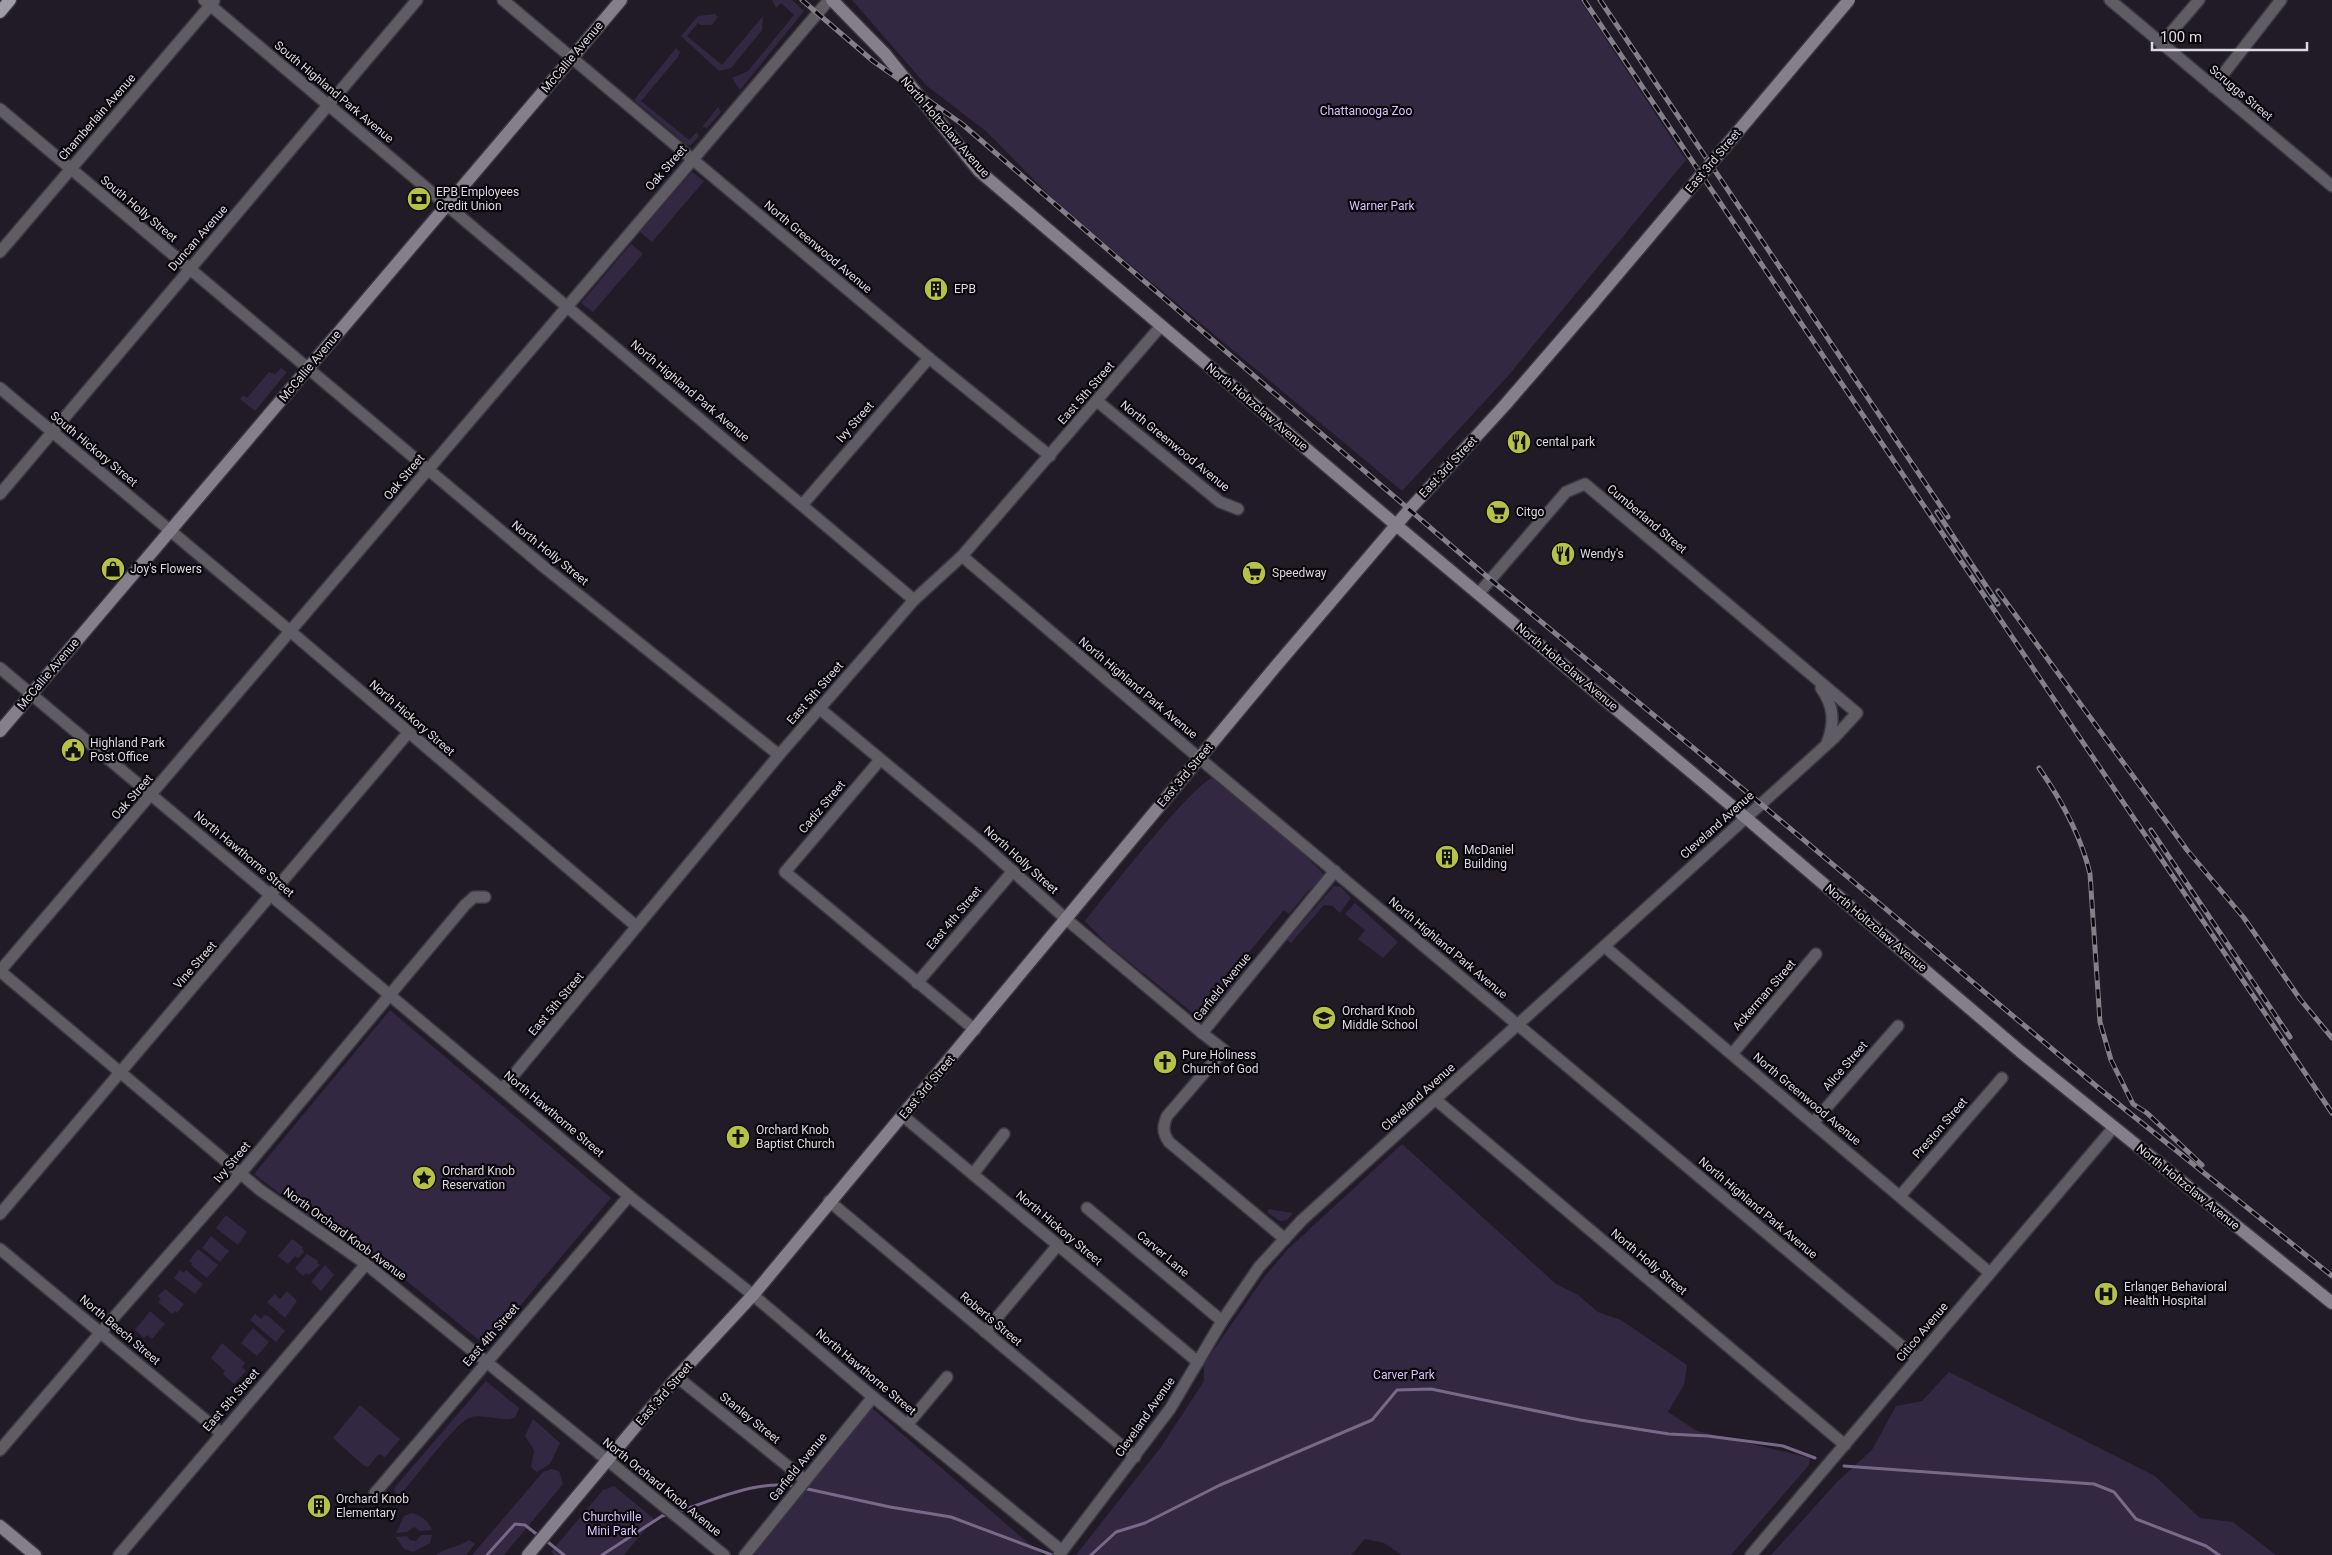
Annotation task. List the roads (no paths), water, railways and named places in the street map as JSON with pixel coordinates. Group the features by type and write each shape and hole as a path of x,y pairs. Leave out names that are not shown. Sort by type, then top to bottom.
{"main road":[{"path":"0,12 10,0"},
{"name":"McCallie Avenue","path":"0,732 620,0"},
{"name":"North Holtzclaw Avenue","path":"831,0 885,54 979,171 2022,1052 2332,1303"},
{"name":"East 3rd Street","path":"528,1555 677,1378 752,1295 829,1201 903,1116 1199,758 1396,525 1505,405 1594,302 1849,0"},
{"path":"0,1526 34,1555"}],"street":[{"name":"Duncan Avenue","path":"0,494 189,269 330,106 417,0"},
{"name":"North Greenwood Avenue","path":"503,0 929,358 1050,456"},
{"name":"Oak Street","path":"0,971 153,794 691,159 831,0"},
{"name":"Scruggs Street","path":"2110,0 2160,44 2332,186"},
{"path":"2160,44 2199,0"},
{"path":"2213,87 2280,0"},
{"name":"South Highland Park Avenue","path":"210,2 447,205"},
{"name":"Chamberlain Avenue","path":"0,252 210,2"},
{"name":"South Holly Street","path":"0,109 307,369"},
{"name":"North Highland Park Avenue","path":"447,205 914,600"},
{"name":"East 5th Street","path":"502,1089 779,755 914,600 962,556 1161,326"},
{"name":"Ivy Street","path":"802,504 929,358"},
{"name":"North Holly Street","path":"307,369 544,567 779,755"},
{"name":"South Hickory Street","path":"0,388 170,531"},
{"name":"North Greenwood Avenue","path":"1097,401 1220,502 1238,509"},
{"name":"Cumberland Street","path":"1479,593 1566,492 1584,484 1857,713"},
{"name":"North Hickory Street","path":"170,531 636,926"},
{"name":"North Highland Park Avenue","path":"962,556 1199,758 1917,1359"},
{"name":"North Hawthorne Street","path":"0,668 153,794 629,1196 752,1295 1060,1553"},
{"name":"Cumberland Street","path":"1809,673 1828,698 1832,709 1833,725 1827,745"},
{"name":"North Holly Street","path":"820,709 1202,1033"},
{"name":"Cleveland Avenue","path":"1060,1553 1170,1409 1222,1321 1259,1267 1302,1220 1827,745 1857,713"},
{"name":"Vine Street","path":"0,1214 272,896 408,733"},
{"name":"Cadiz Street","path":"880,760 785,872 917,983"},
{"name":"East 4th Street","path":"917,983 1012,871"},
{"name":"Garfield Avenue","path":"1285,1239 1169,1142 1164,1134 1163,1125 1167,1116 1224,1050 1202,1033 1335,871"},
{"name":"Ivy Street","path":"0,1450 240,1174 465,905 474,897 485,897"},
{"name":"North Greenwood Avenue","path":"1605,946 1990,1273"},
{"name":"Ackerman Street","path":"1732,1054 1816,954"},
{"name":"North Orchard Knob Avenue","path":"0,971 240,1174 366,1264 724,1555"},
{"path":"917,983 975,1030"},
{"name":"Alice Street","path":"1813,1123 1898,1026"},
{"name":"Preston Street","path":"1900,1196 2002,1078"},
{"name":"North Holly Street","path":"1436,1100 1845,1445"},
{"name":"North Hickory Street","path":"903,1116 1198,1362"},
{"name":"Citico Avenue","path":"1751,1555 2114,1127"},
{"path":"973,1174 1004,1134"},
{"name":"East 4th Street","path":"374,1493 629,1196"},
{"name":"Roberts Street","path":"829,1201 1135,1457"},
{"name":"Carver Lane","path":"1087,1208 1222,1321"},
{"path":"985,1332 1058,1246"},
{"name":"North Beech Street","path":"0,1249 221,1433"},
{"name":"East 5th Street","path":"119,1555 366,1264"},
{"path":"907,1425 947,1377"},
{"name":"Stanley Street","path":"677,1378 805,1480"},
{"name":"Garfield Avenue","path":"745,1555 873,1397"}],"waterway":[{"path":"1091,1555 1116,1532 1145,1523 1220,1485 1372,1420 1397,1390 1431,1389 1580,1420 1669,1434 1708,1436 1783,1446 1815,1458"},
{"path":"1844,1466 2094,1484 2114,1492 2136,1519 2206,1546 2219,1555"},
{"path":"676,1512 751,1488 782,1485 797,1487"},
{"path":"803,1488 890,1507 951,1517 1052,1555"},
{"path":"602,1555 662,1516 670,1514"},
{"path":"487,1555 515,1524 525,1525 539,1536"},
{"path":"544,1539 564,1555"}],"railway":[{"path":"802,0 873,61 962,124 1491,580 2101,1090 2332,1276"},
{"path":"1584,0 2332,1113"},
{"path":"1600,0 1948,517"},
{"path":"1937,512 1998,604"},
{"path":"1998,591 2187,850 2244,918 2300,999 2332,1038"},
{"path":"2039,768 2070,819 2090,874 2100,1022 2111,1060 2133,1104 2147,1113 2202,1165"},
{"path":"2151,830 2290,1037"}],"place":[{"name":"EPB Employees Credit Union","path":"419,199"},
{"name":"EPB","path":"936,289"},
{"name":"cental park","path":"1519,442"},
{"name":"Citgo","path":"1498,512"},
{"name":"Wendy's","path":"1563,554"},
{"name":"Joy's Flowers","path":"113,569"},
{"name":"Speedway","path":"1254,573"},
{"name":"Highland Park Post Office","path":"73,750"},
{"name":"McDaniel Building","path":"1447,857"},
{"name":"Orchard Knob Middle School","path":"1324,1018"},
{"name":"Pure Holiness Church of God","path":"1165,1062"},
{"name":"Orchard Knob Baptist Church","path":"738,1137"},
{"name":"Orchard Knob Reservation","path":"424,1178"},
{"name":"Erlanger Behavioral Health Hospital","path":"2106,1294"},
{"name":"Orchard Knob Elementary","path":"319,1506"}],"park label":[{"name":"Chattanooga Zoo","path":"1366,111"},
{"name":"Warner Park","path":"1382,206"},
{"name":"Carver Park","path":"1404,1375"},
{"name":"Churchville Mini Park","path":"612,1524"}]}
